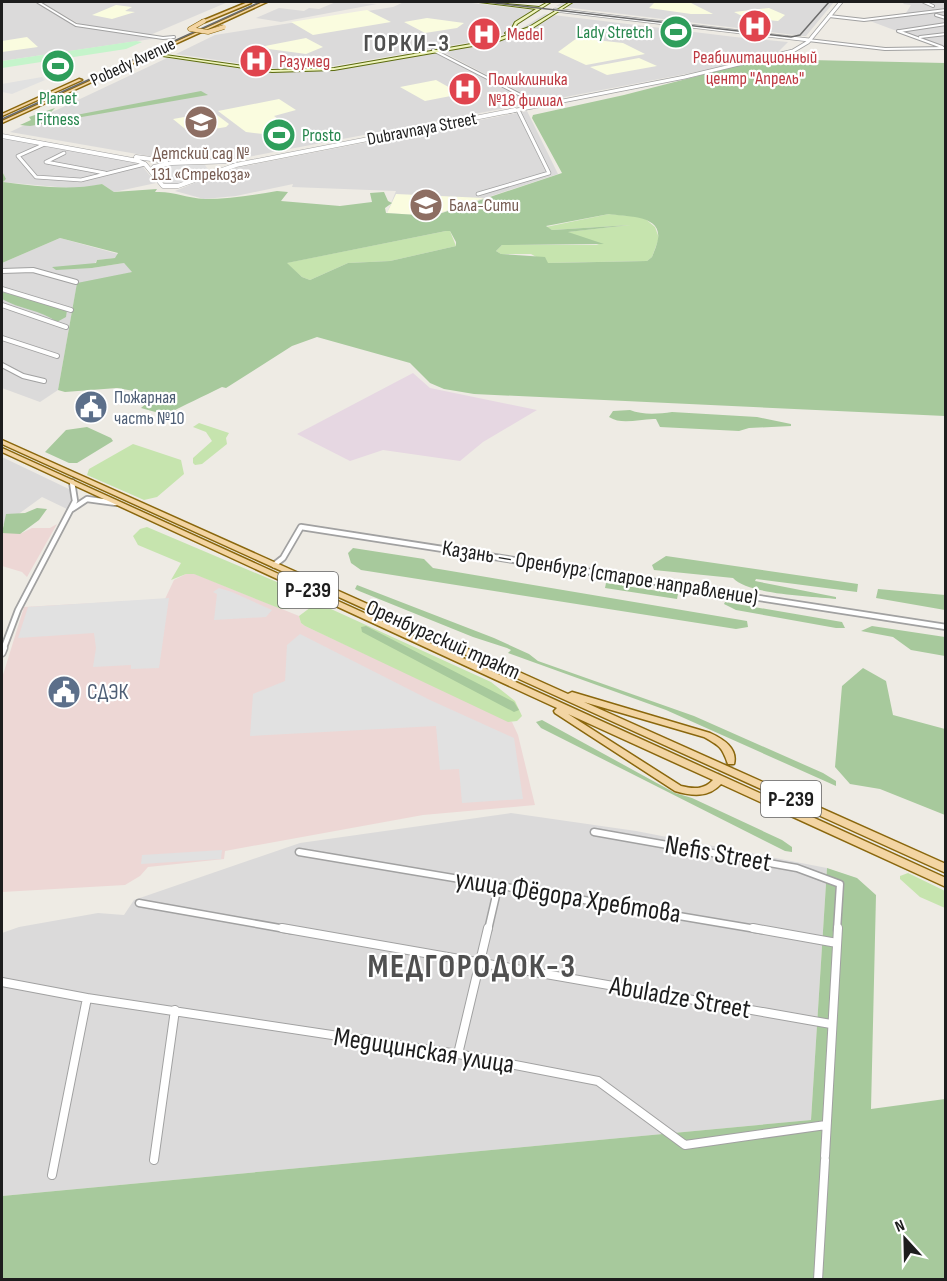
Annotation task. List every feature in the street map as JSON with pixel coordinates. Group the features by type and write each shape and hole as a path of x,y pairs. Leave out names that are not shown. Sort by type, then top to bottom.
{"main road":[{"name":"Pobedy Avenue","path":"2,115 144,51 164,39 174,37 251,2"},
{"path":"244,11 224,27 207,32 190,29 251,2"},
{"name":"Pobedy Avenue","path":"2,122 265,2"},
{"path":"481,2 557,9"},
{"path":"497,2 541,8"},
{"path":"435,51 499,37 549,2"},
{"path":"144,51 280,69 314,69 507,38 530,28 571,2"},
{"name":"Оренбургский тракт","path":"2,442 945,869"},
{"name":"Р-239","path":"2,450 72,482"},
{"name":"Оренбургский тракт","path":"72,482 945,883"},
{"path":"553,690 707,735 724,744 731,755 731,762"},
{"path":"543,700 678,789 688,792 704,791 711,789 717,783"}],"street":[{"path":"38,2 76,25 164,39"},
{"path":"807,39 835,2"},
{"path":"807,39 841,2"},
{"path":"924,2 933,6"},
{"path":"557,9 885,49 945,48"},
{"path":"829,16 864,20 945,10"},
{"path":"936,15 945,18"},
{"path":"945,24 898,31 945,48"},
{"path":"918,38 945,34"},
{"name":"Dubravnaya Street","path":"2,134 181,162 201,163 251,159 688,76 798,49 807,39"},
{"path":"435,51 539,105"},
{"name":"Dubravnaya Street","path":"2,134 145,164 161,184 169,188 236,165 539,105"},
{"path":"478,194 549,172 518,110"},
{"path":"25,140 31,138"},
{"path":"45,144 18,156 36,177 81,180 145,164"},
{"path":"64,153 46,162 110,173"},
{"name":"Dubravnaya Street","path":"151,171 160,164 181,162"},
{"path":"201,163 212,167 208,174"},
{"path":"2,271 33,270 76,282"},
{"path":"2,289 71,310"},
{"path":"2,305 66,327"},
{"path":"2,338 57,356"},
{"path":"2,365 23,376 44,381"},
{"path":"2,653 18,610 71,510 75,493 72,482"},
{"path":"71,510 87,500 118,503"},
{"name":"Казань — Оренбург (старое направление)","path":"274,565 283,558 301,527 945,627"},
{"name":"Nefis Street","path":"594,832 797,868 840,884"},
{"name":"улица Фёдора Хребтова","path":"299,852 498,887 675,913 837,943"},
{"path":"818,1280 840,884"},
{"path":"458,1054 498,887"},
{"name":"Abuladze Street","path":"139,903 831,1024"},
{"name":"Медицинская улица","path":"2,982 87,998 458,1054 598,1081 685,1145 826,1125"},
{"path":"52,1175 87,998"},
{"path":"154,1160 175,1010"}],"shaded area":[{"path":"2,2 36,2 76,26 158,38 2,61"},
{"path":"41,2 228,2 150,35 81,25"},
{"path":"336,2 377,4 281,22 256,18 279,8 304,11 309,8 319,9"},
{"path":"404,2 463,2 540,11 503,34 489,39 333,66 272,68 176,54 215,35 393,7"},
{"path":"563,2 834,2 806,36 803,36 556,6"},
{"path":"655,2 689,2 713,14 691,14 649,8"},
{"path":"905,2 945,2 945,49 870,21 908,14 906,13 911,5 903,4"},
{"path":"116,5 132,7 125,11 135,12 112,19 92,15"},
{"path":"769,8 785,15 778,21 746,18 734,12"},
{"path":"367,10 391,22 313,35 291,22"},
{"path":"545,14 788,42 777,53 696,72 539,102 443,52 504,39"},
{"path":"427,18 464,23 457,28 425,33 404,22"},
{"path":"27,37 38,47 2,52 2,41"},
{"path":"306,38 323,47 306,54 269,49 265,46"},
{"path":"577,38 623,43 645,54 586,65 558,52"},
{"path":"436,53 532,103 227,161 166,159 10,132 167,58 288,72 335,69"},
{"path":"639,58 657,66 607,75 590,67"},
{"path":"42,77 45,80 12,94 2,92 2,84"},
{"path":"436,80 461,94 425,101 400,87"},
{"path":"279,99 296,110 274,116 291,128 263,134 246,132 218,111"},
{"path":"527,111 558,174 431,216 387,213 396,191 292,187 293,184 236,196 204,199 175,191 225,170"},
{"name":"Детский сад № 131 «Стрекоза»","path":"213,112 229,124 226,127 190,133 173,119"},
{"path":"6,138 131,161 143,167 156,183 114,192 102,184 80,189 2,182 6,179 2,171 2,140"},
{"path":"167,164 205,165 209,171 177,185 167,186 154,170"},
{"name":"Бала-Сити","path":"396,194 484,198 431,216 387,213"},
{"path":"60,238 118,254 116,258 97,260 92,268 124,263 133,272 77,284 58,390 40,402 2,388 2,263"},
{"path":"413,373 430,388 537,410 483,442 460,461 383,450 350,461 297,434"},
{"path":"2,457 71,490 73,495 67,509 42,497 2,526"},
{"path":"57,524 27,577 22,572 2,566 2,530 22,533 32,528 50,528"},
{"path":"186,574 195,574 299,616 301,623 305,626 512,722 518,735 535,805 423,815 225,851 224,859 148,867 140,876 125,885 2,892 2,678 24,607 165,599 174,580"},
{"path":"219,588 272,610 266,617 214,620 217,594 213,592"},
{"path":"169,598 159,668 131,669 131,665 93,667 96,648 94,633 18,638 28,607"},
{"path":"300,634 430,700 514,738 523,799 462,803 459,769 440,770 436,726 250,736 253,694 285,681 287,645"},
{"path":"511,813 636,831 827,868 811,1120 2,1196 2,933 19,927 98,913 124,915 134,900 300,843"},
{"path":"222,850 221,859 141,864 142,855"}],"green space":[{"path":"142,42 126,49 2,68 2,61"},
{"path":"764,59 945,63 945,416 474,394 444,389 430,383 410,363 317,337 292,346 226,388 222,387 166,415 141,408 156,395 117,388 65,392 58,390 77,283 132,272 124,263 56,270 52,267 96,263 97,260 115,258 118,253 60,238 2,263 2,171 6,179 3,182 65,187 102,184 114,192 157,189 155,192 205,199 232,198 277,191 288,192 281,201 340,206 372,202 370,193 384,192 388,201 392,203 385,208 386,213 433,216 562,173 532,118 533,115 624,95","holes":["609,214 641,218 654,225 658,231 658,239 652,257 647,261 548,263 545,257 501,254 496,251 502,245 604,244 568,232 630,225 552,230 546,226","450,231 456,246 390,261 348,263 310,280 302,277 287,263"]},
{"path":"201,91 208,95 30,126 20,125 31,120 29,117 55,108 48,115 76,115"},
{"path":"609,214 643,217 655,227 659,238 652,257 647,261 547,263 531,254 501,254 496,251 502,245 599,245 567,232 630,225 552,230 546,227"},
{"path":"450,231 456,246 390,261 348,263 310,280 302,277 286,263"},
{"path":"2,292 63,308 67,310 66,317 57,322 2,299"},
{"path":"630,410 656,414 672,412 757,417 791,424 791,426 749,428 739,431 660,427 656,419 620,421 609,417 613,411"},
{"path":"199,423 229,433 226,438 227,444 202,464 195,465 193,458 212,441 206,432 193,427"},
{"path":"87,427 113,441 77,463 69,463 45,452 66,430"},
{"path":"133,444 181,460 184,474 157,497 144,500 87,475 89,469"},
{"path":"37,508 47,509 39,520 20,534 2,533 6,514 25,513"},
{"path":"147,527 291,588 298,597 297,603 291,608 281,609 194,574 186,574 171,580 181,563 138,545 133,536 140,529"},
{"path":"353,548 424,559 433,568 747,621 748,627 736,629 361,570 351,563 348,553"},
{"path":"666,556 858,584 857,592 756,579 755,581 836,597 836,599 797,596 752,588 733,578 654,570 652,565"},
{"path":"606,583 678,594 677,599 605,588"},
{"path":"357,585 494,638 529,654 538,661 694,716 823,773 836,781 836,786 666,710 508,653 511,650 359,591 355,589"},
{"path":"878,589 945,595 945,610 876,598"},
{"path":"725,602 842,622 845,628 736,610 724,604"},
{"path":"311,607 331,609 491,682 515,701 522,716 517,721 508,722 305,626 301,623 299,616"},
{"path":"366,626 514,702 519,710 514,712 362,632 361,627"},
{"path":"872,626 945,637 945,656 911,650 893,637 861,631"},
{"path":"863,668 886,681 893,715 945,729 945,815 880,789 850,784 835,767 842,686"},
{"path":"542,720 675,793 692,798 782,840 792,847 792,852 785,851 541,728 536,722"},
{"path":"827,868 857,878 876,895 871,1109 945,1099 945,1279 2,1280 2,1196 811,1120"},
{"path":"908,873 945,891 945,908 920,897 900,879 900,876"}],"tunnel":[{"path":"717,782 731,762"}],"tram line":[{"path":"2,119 260,2"},
{"path":"487,2 791,37 800,35 829,2"}],"place":[{"name":"Реабилитационный центр \"Апрель\"","path":"755,26"},
{"name":"Lady Stretch","path":"676,32"},
{"name":"Medel","path":"484,34"},
{"name":"Разумед","path":"256,61"},
{"name":"Planet Fitness","path":"58,66"},
{"name":"Поликлиника №18 филиал","path":"465,89"},
{"name":"Детский сад № 131 «Стрекоза»","path":"201,122"},
{"name":"Prosto","path":"279,135"},
{"name":"Бала-Сити","path":"426,205"},
{"name":"Пожарная часть №10","path":"91,407"},
{"name":"СДЭК","path":"64,692"}],"district":[{"name":"ГОРКИ-3","path":"407,43"},
{"name":"МЕДГОРОДОК-3","path":"472,967"}]}
